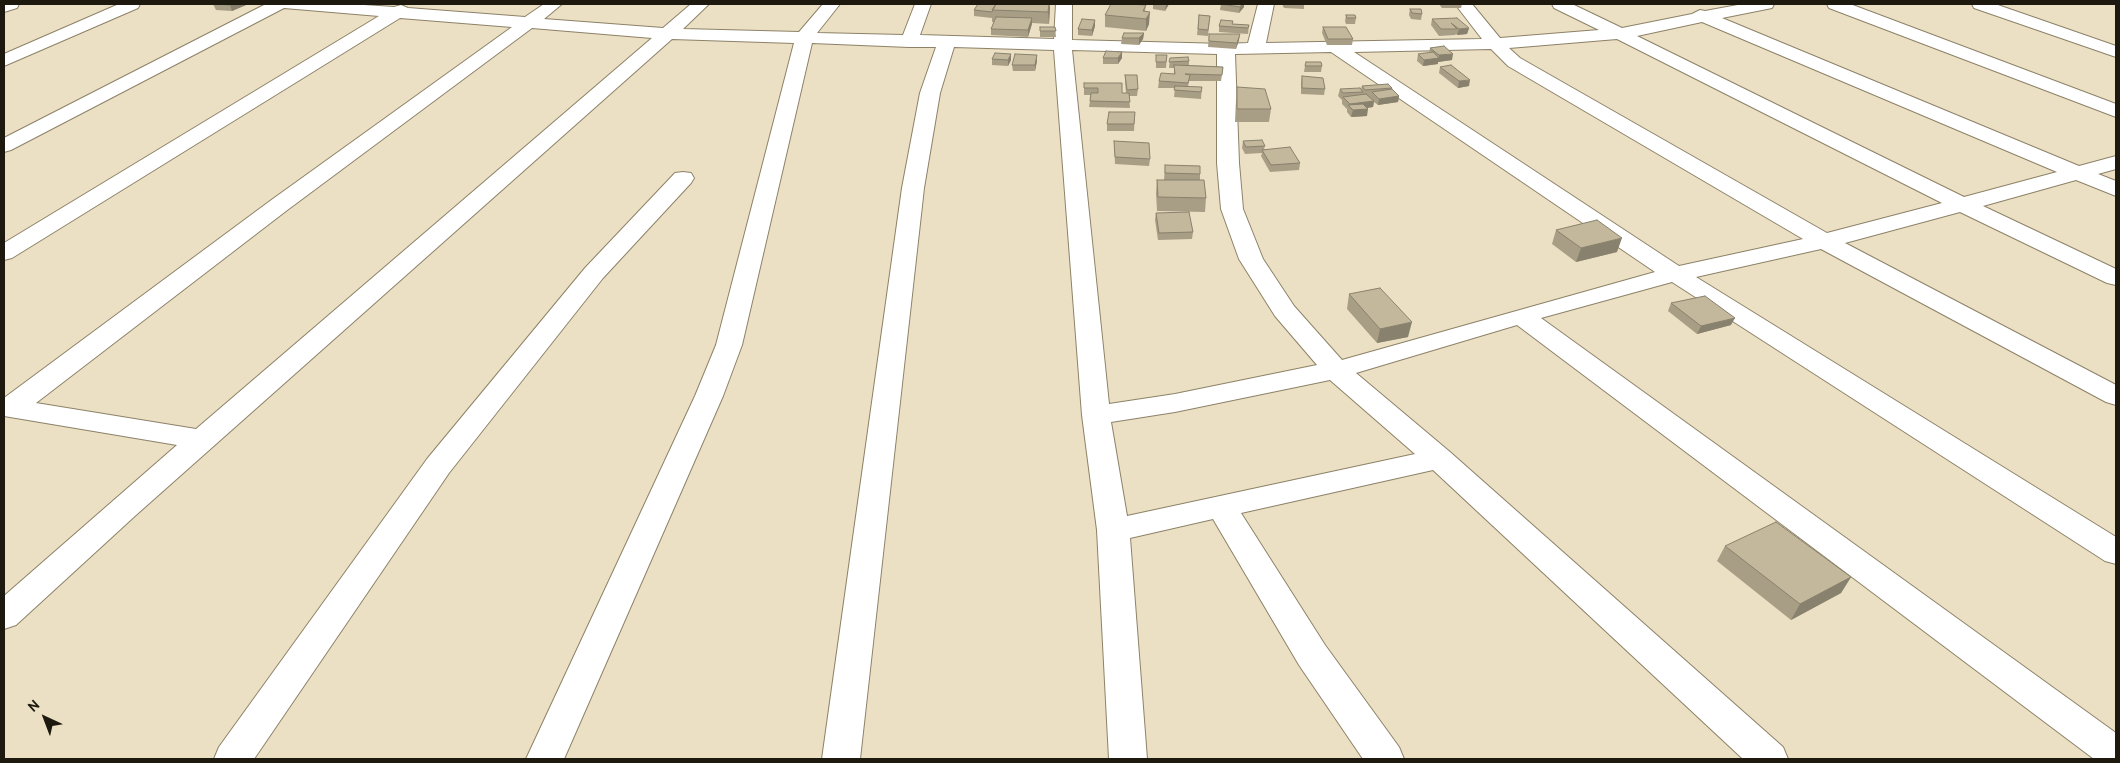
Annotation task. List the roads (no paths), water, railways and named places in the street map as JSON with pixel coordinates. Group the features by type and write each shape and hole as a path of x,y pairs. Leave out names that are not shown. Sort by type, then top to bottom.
{"street":[{"path":"4,7 11,4"},
{"path":"4,61 132,4"},
{"path":"4,146 278,4"},
{"path":"288,4 404,8 528,22 668,34 946,43 1226,49 1495,44 1619,34 1766,4"},
{"path":"7,408 554,4"},
{"path":"4,616 202,440 702,4"},
{"path":"545,759 709,396 729,346 804,38 832,4"},
{"path":"909,42 923,4"},
{"path":"1064,4 1063,45 1096,415 1113,530 1128,759"},
{"path":"1256,48 1266,4"},
{"path":"1463,4 1495,44 1514,62 1824,240 2116,396"},
{"path":"1560,4 1962,205 2116,278"},
{"path":"1675,4 2116,189"},
{"path":"1835,4 2116,111"},
{"path":"1980,4 2116,52"},
{"path":"4,253 404,8"},
{"path":"841,759 913,188 930,93 946,43"},
{"path":"1336,48 1675,274 2116,552"},
{"path":"1226,49 1228,163 1232,209 1256,266 1284,310 1336,370 1769,759"},
{"path":"1096,415 1174,403 1336,370 1521,316 1675,274 1824,240 1962,205 2116,162"},
{"path":"233,759 438,466 594,273 683,178"},
{"path":"1521,316 2116,754"},
{"path":"7,408 202,440"},
{"path":"1113,530 1438,460"},
{"path":"1221,506 1312,655 1385,759"}]}
